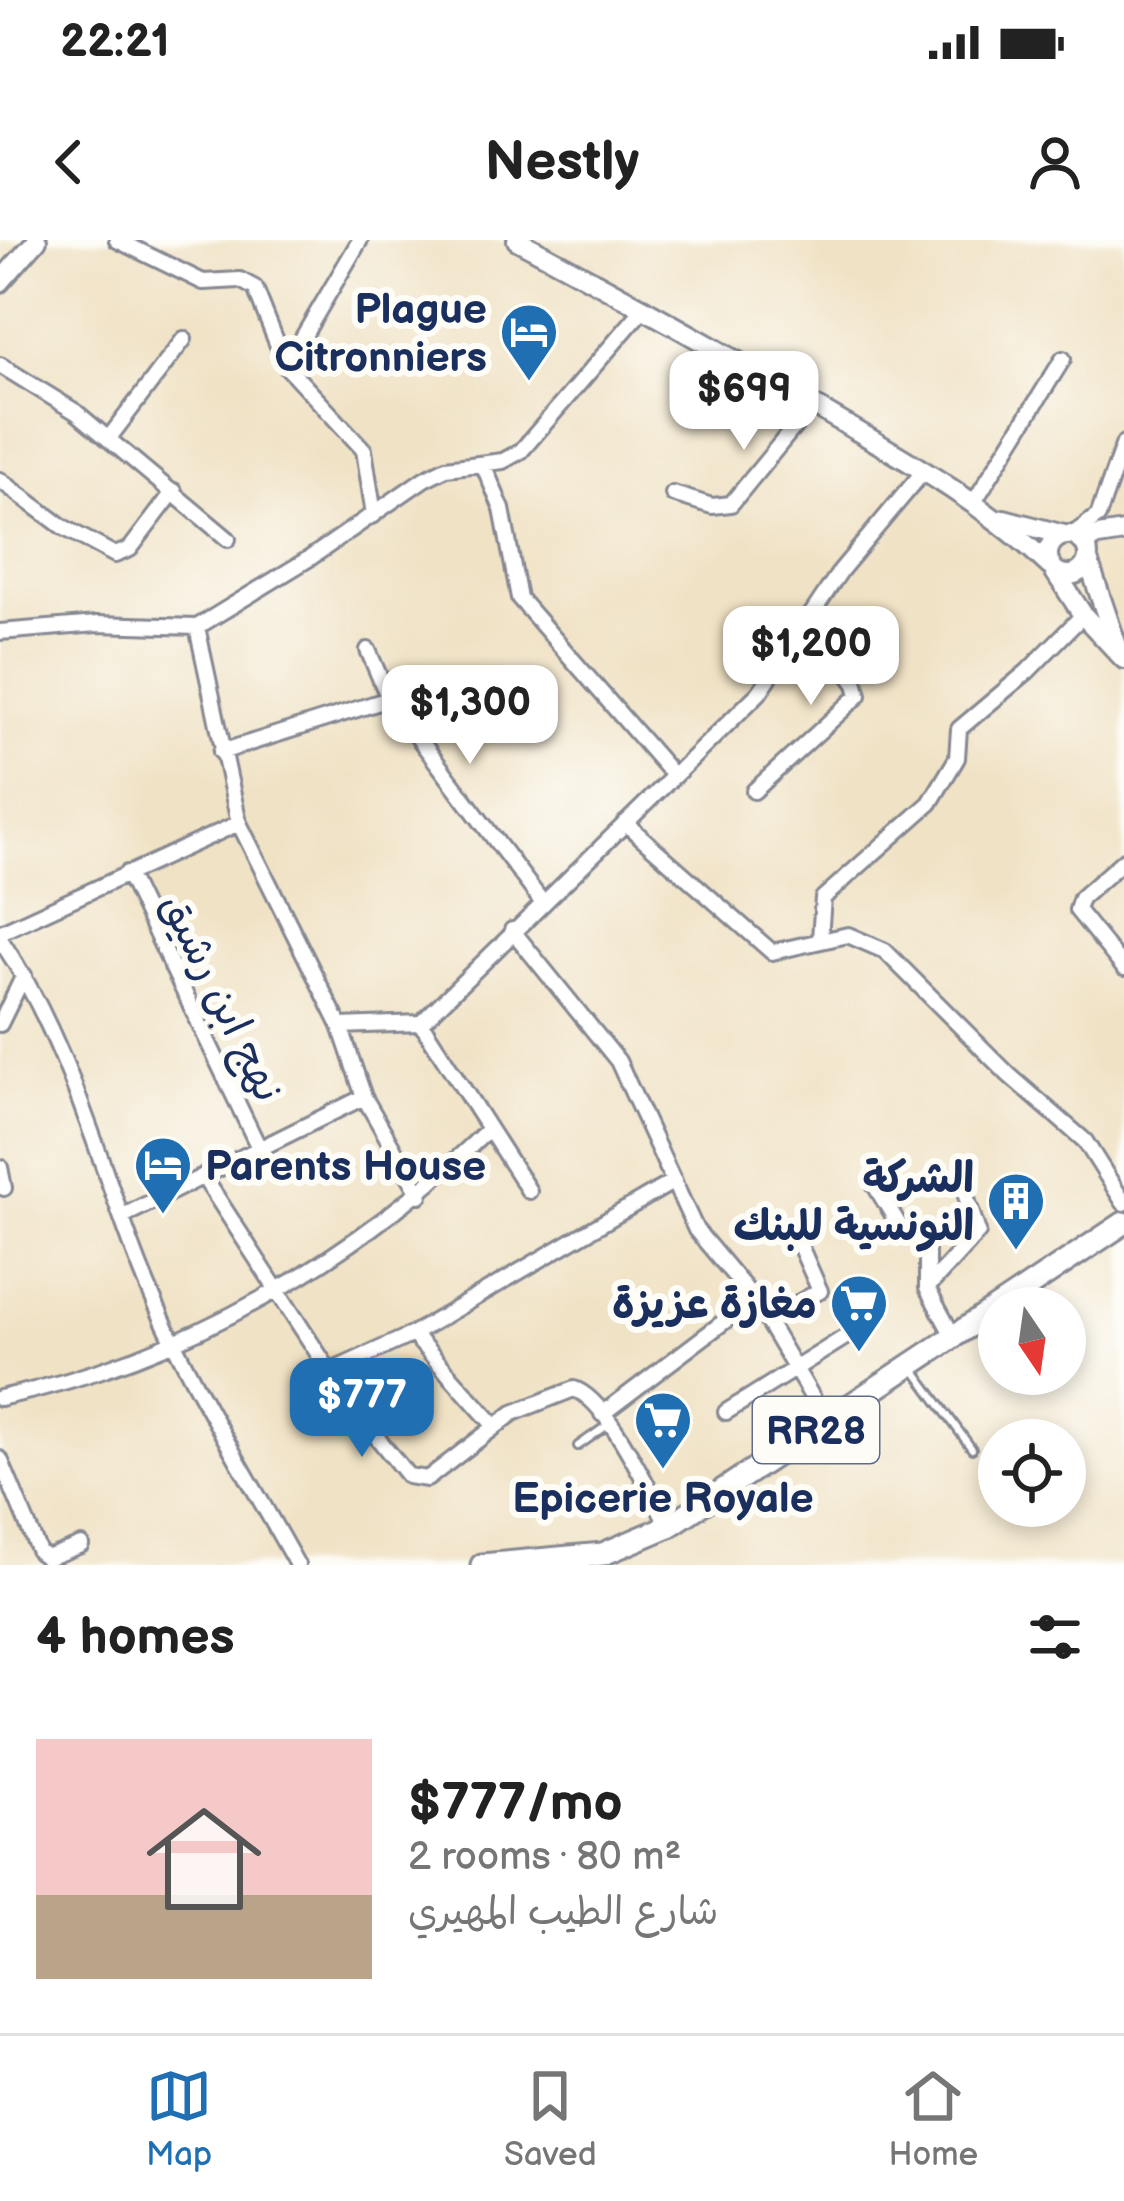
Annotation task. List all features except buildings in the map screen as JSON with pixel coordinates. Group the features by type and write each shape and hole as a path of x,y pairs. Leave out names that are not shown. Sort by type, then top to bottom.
{"main road":[{"name":"RR28","path":"482,1565 562,1562 629,1547 669,1526 1124,1223"}],"street":[{"path":"0,281 37,240"},
{"path":"116,240 203,282 240,280 255,288 286,367 364,450 374,514"},
{"path":"286,367 360,240"},
{"path":"517,240 645,307 999,518 1053,569 1083,615 1121,655"},
{"path":"0,632 97,624 197,627 446,468 483,464 520,451 645,307"},
{"path":"109,438 184,339"},
{"path":"974,502 1064,359"},
{"path":"0,365 109,438 228,538"},
{"path":"673,494 712,506 731,503 812,405"},
{"path":"1053,569 1072,575 1078,545 1098,516 1124,442"},
{"path":"483,464 502,509 519,598 672,774"},
{"path":"340,1026 422,1023 512,929 759,693 841,570 924,471"},
{"path":"0,480 80,538 115,555 130,549 174,491"},
{"path":"999,518 1078,545 1121,655"},
{"path":"1053,569 1048,551 1120,534"},
{"path":"820,938 817,919 823,898 930,802 954,764 959,729 1028,671 1083,615"},
{"path":"754,790 859,695 856,684 809,620"},
{"path":"197,627 238,823 340,1026 364,1097 420,1195"},
{"path":"368,650 389,699 542,902"},
{"path":"221,752 389,699"},
{"path":"238,823 1,938 67,1066 174,1341 297,1565"},
{"path":"625,824 765,949 779,953 820,938 848,935 886,951 1009,1075 1085,1142 1124,1203"},
{"path":"1124,860 1081,898 1077,910 1124,968"},
{"name":"نهج ابن رشيق","path":"128,874 260,1148"},
{"path":"512,929 618,1060 697,1230 768,1319 827,1422"},
{"path":"0,1024 24,975"},
{"path":"422,1023 529,1191"},
{"path":"122,1216 364,1097"},
{"path":"0,1398 174,1341 280,1291 420,1195 489,1129"},
{"path":"0,1167 4,1188"},
{"path":"203,1176 329,1372 413,1479 427,1479 494,1425 550,1394 574,1388 606,1419 669,1526"},
{"path":"329,1372 412,1334 674,1181"},
{"path":"874,1184 904,1232 917,1238 926,1252 927,1288 953,1336"},
{"path":"927,1288 978,1232 962,1184"},
{"path":"768,1319 820,1291 794,1232"},
{"path":"606,1419 754,1299"},
{"path":"726,1412 863,1326"},
{"path":"412,1334 494,1425"},
{"path":"0,1459 39,1552 47,1558 81,1545"}],"lane":[{"path":"911,1365 972,1449"},
{"path":"578,1446 606,1419"}],"place":[{"name":"Plague Citronniers","path":"529,383"},
{"name":"Parents House","path":"163,1216"},
{"name":"الشركة النونسية للبنك","path":"1016,1252"},
{"name":"مغازة عزيزة","path":"859,1354"},
{"name":"Epicerie Royale","path":"663,1471"}]}
